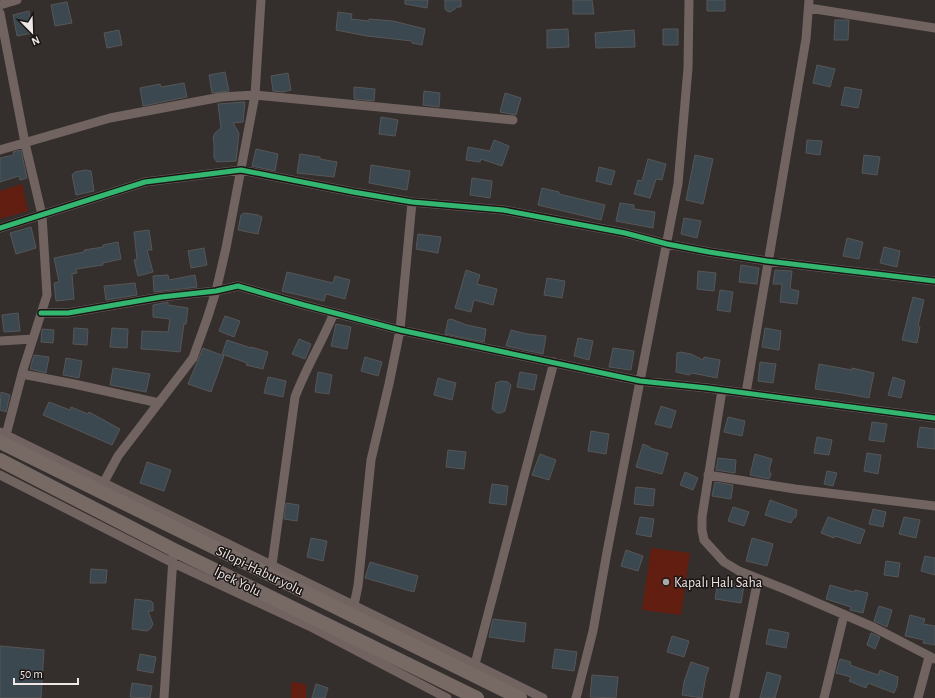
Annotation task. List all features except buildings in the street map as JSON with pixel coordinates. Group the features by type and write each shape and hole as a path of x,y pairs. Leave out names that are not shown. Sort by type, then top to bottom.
{"highway":[{"name":"Silopi-Habur yolu","path":"2,436 520,698"},
{"name":"İpek Yolu","path":"0,460 173,556 477,698"}],"street":[{"path":"0,4 17,0"},
{"path":"104,482 118,456 193,358 216,291 255,95 261,0"},
{"path":"576,698 593,631 606,552 678,184 688,68 688,0"},
{"path":"746,393 767,261 806,39 809,4 935,28"},
{"path":"0,13 25,143 42,215 47,295 2,436 104,482 543,698"},
{"path":"0,150 110,118 221,97 255,95 514,120"},
{"path":"0,228 145,182 241,170 412,202 503,210 625,233 667,244 767,261 935,281"},
{"path":"354,605 358,586 371,460 400,330 412,202"},
{"path":"41,313 68,313 160,297 216,291 238,286 400,330 640,380 935,418"},
{"path":"272,565 295,397 303,375 326,332 334,313"},
{"path":"0,340 33,339"},
{"path":"475,664 554,362"},
{"path":"22,374 159,403"},
{"path":"722,390 702,517 704,540 724,562 739,571 873,627 932,658 918,698"},
{"path":"0,475 173,556 313,628 435,695 447,698"},
{"path":"708,475 795,489 935,506"},
{"path":"164,698 173,556"},
{"path":"734,698 758,578"},
{"path":"824,698 844,615"}],"shaded area":[{"path":"22,184 28,211 0,219 0,191"},
{"name":"Kapalı Halı Saha","path":"651,548 690,553 681,615 642,610"},
{"path":"291,682 306,684 306,698 291,698"}],"cycle path":[{"path":"0,228 145,182 241,170 412,202 503,210 625,233 667,244 709,252 767,261 935,281"},
{"path":"41,313 68,313 161,297 216,291 238,286 400,330 640,381 707,388 935,418"}],"place":[{"name":"Kapalı Halı Saha","path":"666,582"}]}
